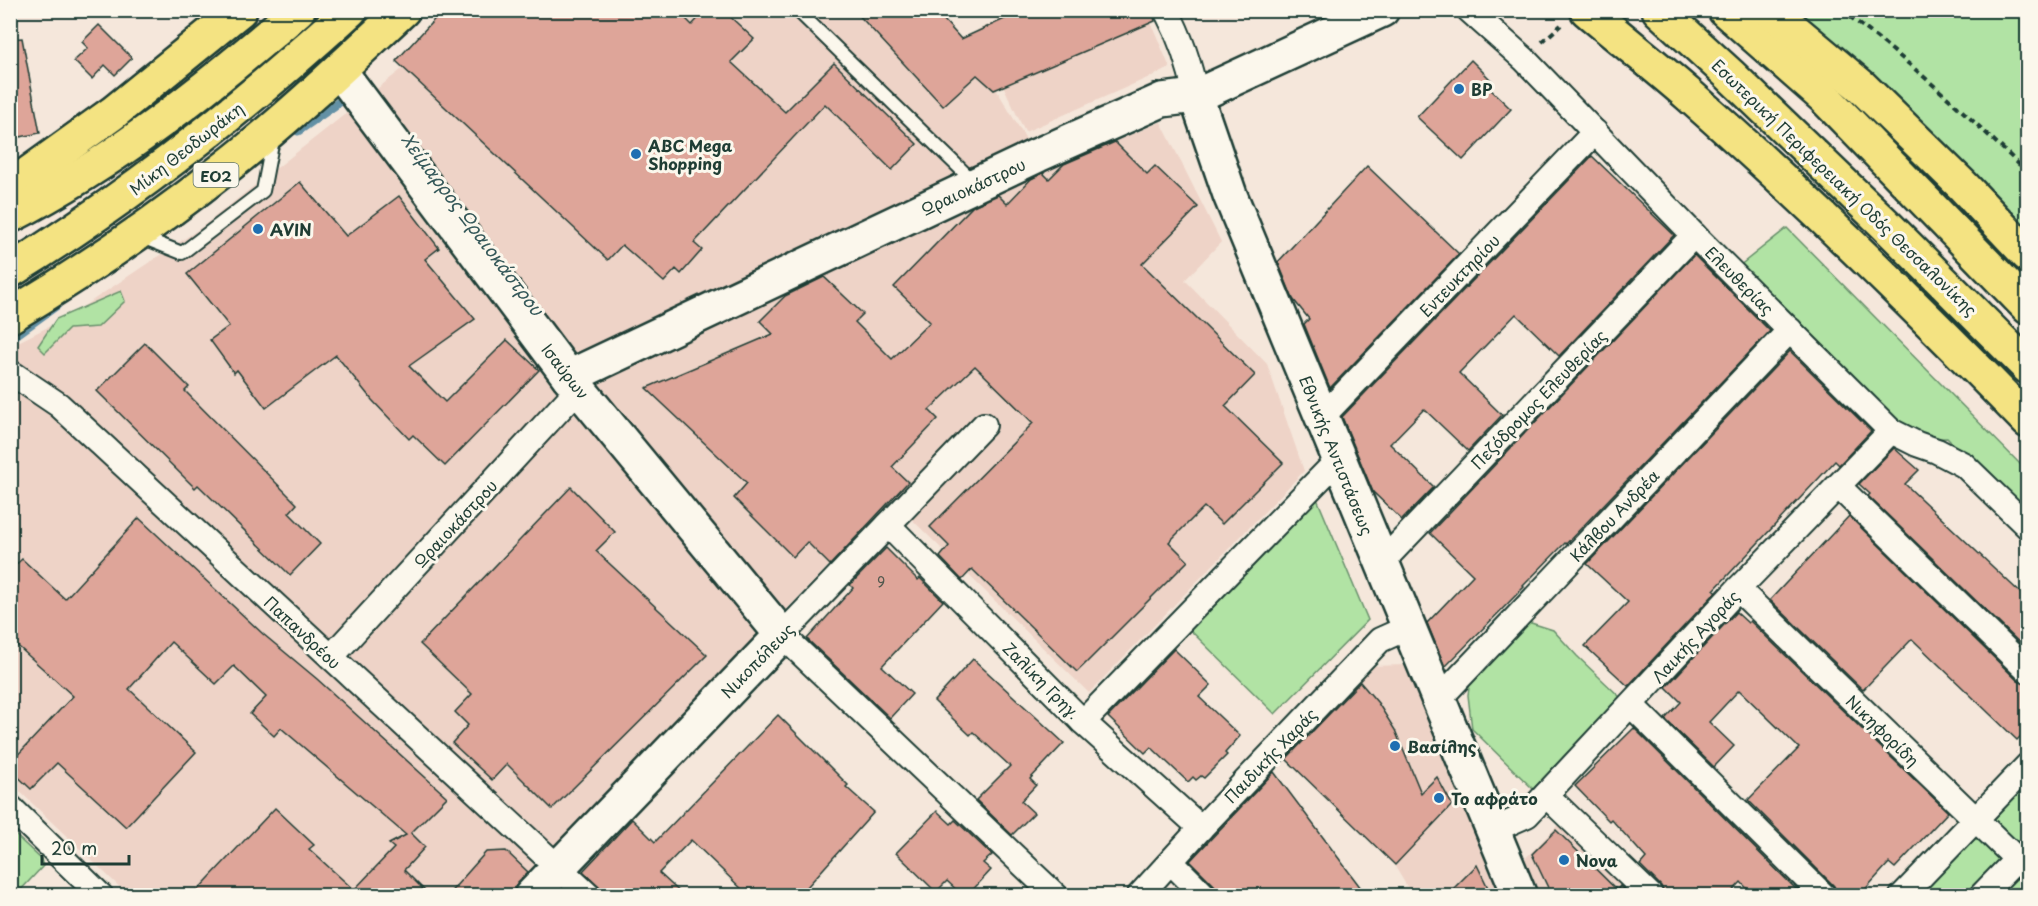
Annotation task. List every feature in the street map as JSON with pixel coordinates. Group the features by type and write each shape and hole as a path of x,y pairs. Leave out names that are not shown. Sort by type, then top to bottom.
{"highway":[{"path":"10,187 113,113 240,10"},
{"path":"10,216 73,182 147,131 206,87 298,10"},
{"name":"Μίκη Θεοδωράκη","path":"10,271 107,207 184,151 241,105 350,10"},
{"name":"ΕΟ2","path":"10,316 80,273 225,169 404,10"},
{"name":"Εσωτερική Περιφερειακή Οδός Θεσσαλονίκης","path":"1659,10 1885,224 2028,367"},
{"path":"1725,10 1824,97 2025,304"},
{"path":"1770,10 1862,87 1963,186 2028,255"},
{"path":"1575,17 1688,94 1878,270 2028,422"}],"street":[{"name":"Εθνικής Αντιστάσεως","path":"1166,10 1191,69 1196,96 1230,195 1520,896"},
{"name":"Ωραιοκάστρου","path":"331,657 574,382 977,184 1162,100 1196,96 1382,10"},
{"name":"Ελευθερίας","path":"1468,10 1524,59 1694,235 1891,431 1964,465 2028,527"},
{"name":"Ισαύρων","path":"339,70 574,382 782,635"},
{"name":"Εντευκτηρίου","path":"1322,417 1595,132"},
{"name":"Πεζόδρομος Ελευθερίας","path":"1382,562 1694,235"},
{"name":"Κάλβου Ανδρέα","path":"1438,699 1790,330"},
{"name":"Παπανδρέου","path":"12,370 59,405 589,896"},
{"name":"Νικοπόλεως","path":"531,896 984,425"},
{"name":"Λαικής Αγοράς","path":"1493,830 1523,819 1738,589 1891,431"},
{"path":"1083,722 1339,459"},
{"path":"1838,486 2028,671"},
{"name":"Ζαλίκη Γρηγ.","path":"888,525 1083,722 1201,828"},
{"name":"Νικηφορίδη","path":"1738,589 2022,865"},
{"name":"Παιδικής Χαράς","path":"1139,896 1380,640 1409,627"},
{"path":"782,635 1056,896"},
{"path":"1631,705 1824,896"},
{"path":"1902,896 2028,765"},
{"path":"1546,795 1651,896"},
{"path":"10,807 101,896"},
{"path":"1171,862 1205,896"},
{"path":"1981,896 2022,865"}],"lane":[{"path":"798,10 977,184"}],"path":[{"path":"1840,10 1872,33 1973,120 2028,173"},
{"path":"1524,59 1575,17"}],"shaded area":[{"path":"462,11 932,11 980,62 1045,171 1161,122 1221,242 1185,280 1267,364 1304,471 1089,693 892,500 510,895 128,895 11,783 10,346 66,318 202,227 406,66"},
{"path":"1020,11 1146,11 1170,68 1025,132 977,30"},
{"path":"1408,665 1501,883 1561,822 1632,895 1412,895 1380,841 1287,760 1369,666"}],"green space":[{"path":"1777,11 2027,11 2027,242"},
{"path":"1787,228 2027,471 2027,520 1947,438 1906,439 1734,270"},
{"path":"121,291 125,301 98,327 69,329 45,353 38,346 56,319"},
{"path":"1315,494 1368,620 1275,714 1187,627"},
{"path":"1528,622 1553,630 1620,697 1533,789 1472,729 1468,695 1470,680"},
{"path":"2027,775 2027,838 2021,845 1989,815"},
{"path":"1975,820 2027,870 2027,895 1903,896"},
{"path":"10,830 41,859 43,866 16,895 11,895"}],"building":[{"name":"ABC Mega Shopping","path":"443,10 677,10 692,25 706,10 723,10 754,39 731,62 785,112 834,63 917,144 892,170 825,104 694,243 702,250 681,274 676,269 664,282 622,245 608,260 396,61"},
{"path":"854,10 935,10 961,39 1024,10 1152,10 1155,21 994,90 977,75 943,106"},
{"path":"99,25 132,58 115,75 105,65 92,79 74,61 88,48 82,42"},
{"path":"22,38 40,133 10,139 10,39"},
{"path":"1471,60 1493,82 1488,87 1511,109 1463,160 1417,117"},
{"path":"1115,142 1147,174 1155,166 1198,207 1142,264 1255,375 1225,406 1283,463 1222,524 1204,507 1169,542 1188,561 1077,672 972,569 962,580 940,557 949,546 930,527 1033,423 975,366 929,410 938,419 892,467 908,482 830,565 807,542 793,557 734,498 747,483 646,388 773,334 760,321 785,296 824,277 863,314 855,322 892,359 930,322 894,287 973,206 998,195 1007,204 1031,179 1043,173 1049,179 1064,164"},
{"path":"1592,156 1674,235 1559,356 1516,314 1459,373 1502,415 1468,451 1424,409 1390,444 1434,487 1402,520 1373,492 1342,417"},
{"path":"1367,166 1459,254 1330,388 1304,324 1309,319 1293,299 1278,262"},
{"path":"300,182 346,236 399,196 439,248 425,259 475,319 409,366 445,402 507,340 539,370 445,466 413,435 409,439 372,400 336,355 266,408 237,370 234,373 210,340 229,326 187,274"},
{"path":"1694,255 1770,331 1445,667 1427,623 1473,575 1430,533"},
{"path":"145,343 189,387 185,391 297,504 289,513 320,544 290,575 198,485 195,488 97,391"},
{"path":"1790,351 1871,431 1839,465 1835,461 1628,686 1585,646 1628,602 1587,564"},
{"path":"1894,448 1919,470 1905,484 2028,600 2028,651 1868,496 1870,494 1859,484"},
{"path":"571,487 615,532 596,551 707,655 552,809 507,764 492,780 452,743 468,725 455,712 472,694 420,644"},
{"path":"1849,516 2018,681 2028,685 2028,729 2017,740 1912,639 1863,690 1770,600"},
{"path":"139,518 263,634 317,679 447,797 411,833 425,847 404,870 430,896 192,896 275,808 314,845 309,849 354,890 394,848 389,844 406,835 281,728 274,736 250,714 266,697 234,666 216,684 171,642 129,689 196,752 126,827 57,763 31,789 10,769 10,763 73,696 10,639 10,570 22,559 65,599"},
{"path":"886,548 943,601 882,666 912,694 890,718 807,639 853,588 850,585"},
{"path":"1736,612 1748,623 1750,621 1948,812 1895,868 1889,863 1859,896 1838,896 1834,886 1748,800 1799,748 1739,690 1709,722 1734,746 1714,767 1665,719 1681,702 1666,687"},
{"path":"1174,649 1211,685 1199,697 1240,736 1225,753 1227,755 1204,778 1201,776 1196,780 1193,777 1188,782 1151,747 1145,753 1108,717"},
{"path":"973,659 1064,743 1030,779 1036,785 1021,801 1034,813 1012,835 976,800 1010,766 973,732 970,735 934,701"},
{"path":"1360,682 1378,703 1395,730 1421,793 1437,777 1452,805 1395,865 1286,759"},
{"path":"778,715 848,785 846,787 874,812 799,896 749,896 691,840 659,873 684,896 603,896 599,886 583,871 632,819 655,842"},
{"path":"1634,728 1803,896 1754,896 1741,882 1728,896 1665,896 1661,886 1640,865 1646,858 1611,819 1609,821 1575,786"},
{"path":"1274,772 1367,896 1219,896 1215,886 1190,861"},
{"path":"937,811 951,824 955,820 992,855 983,863 991,870 967,896 963,896 947,881 936,892 896,853"},
{"path":"1556,830 1617,890 1620,886 1630,896 1552,896 1532,854"},
{"path":"506,851 528,872 517,883 513,896 447,896 486,852"},
{"path":"1477,865 1492,896 1446,896"}],"waterway":[{"path":"298,131 351,94"},
{"path":"10,339 57,305"}],"place":[{"name":"BP","path":"1459,89"},
{"name":"ABC Mega Shopping","path":"636,154"},
{"name":"AVIN","path":"258,229"},
{"name":"Βασίλης","path":"1395,746"},
{"name":"Το αφράτο","path":"1439,798"},
{"name":"Nova","path":"1564,860"}],"water label":[{"name":"Χείμαρρος Ωραιοκάστρου","path":"473,224"}]}
